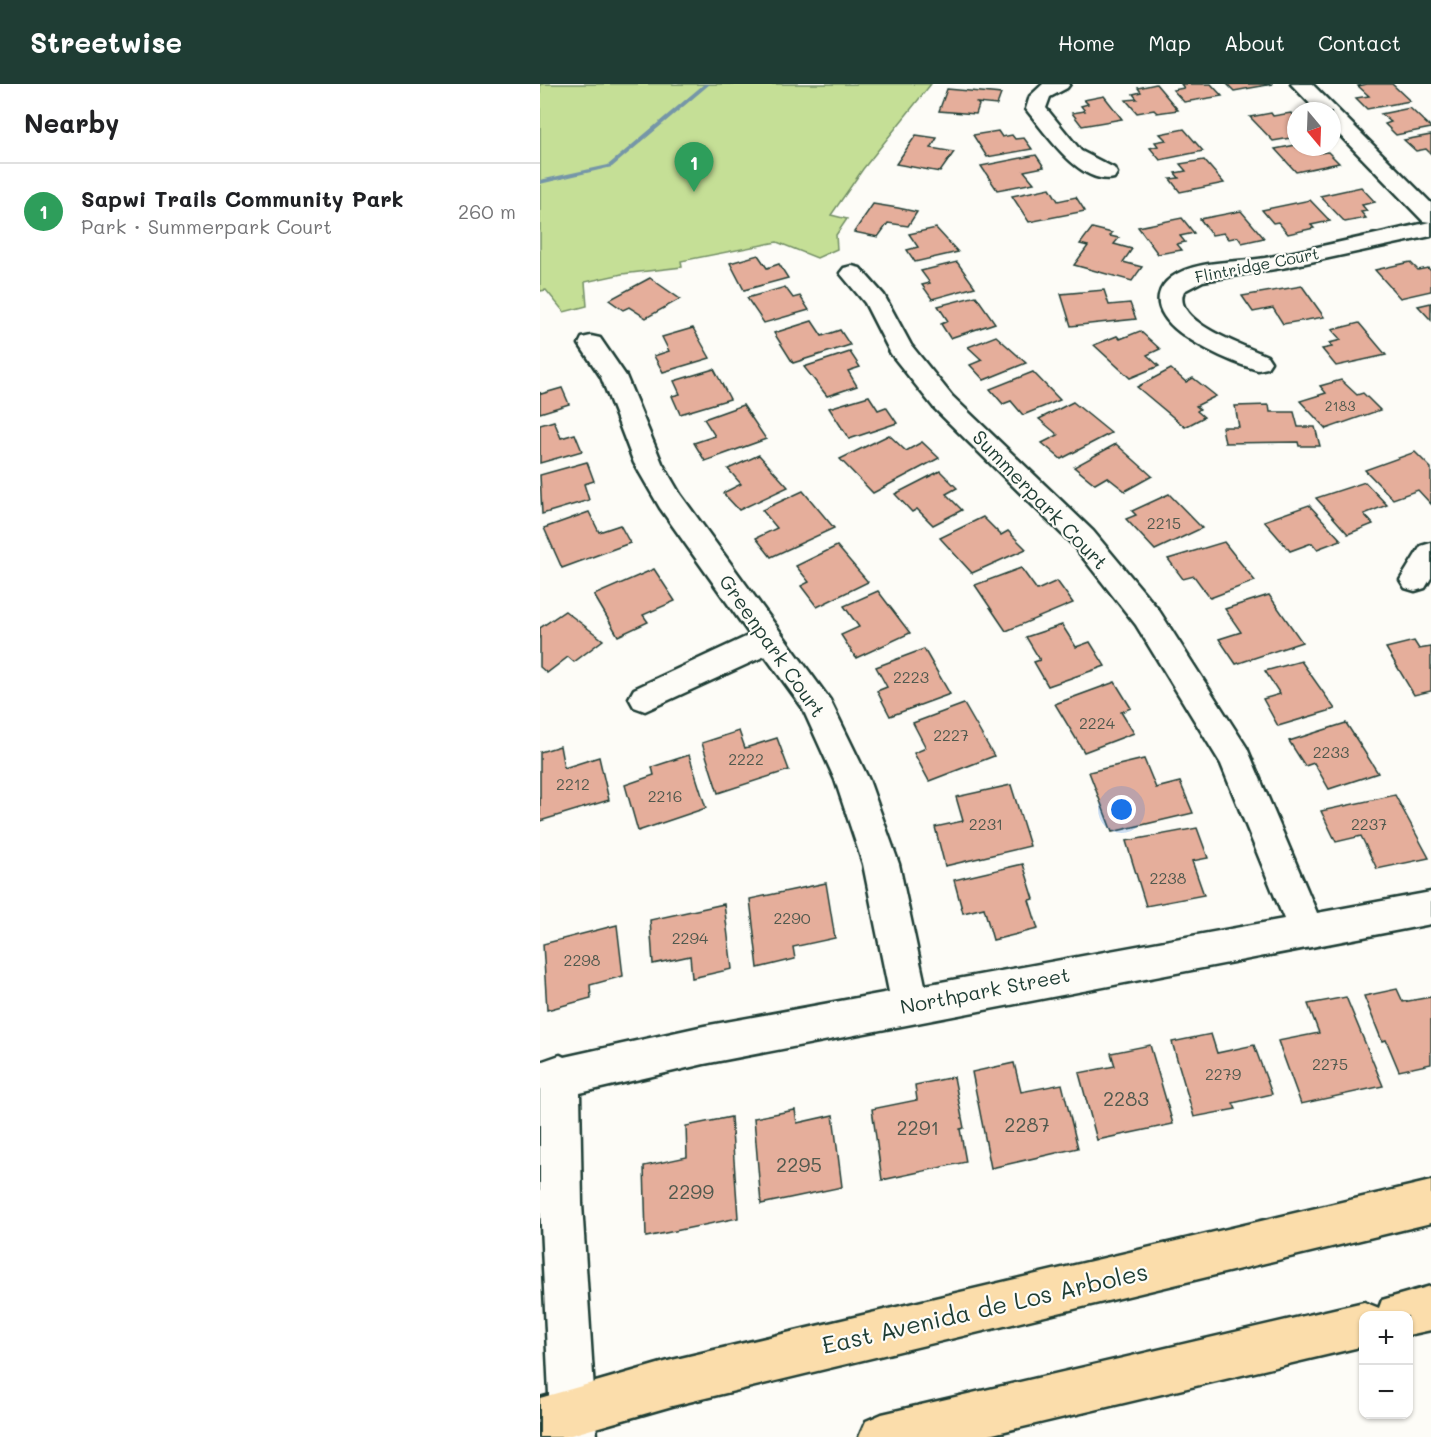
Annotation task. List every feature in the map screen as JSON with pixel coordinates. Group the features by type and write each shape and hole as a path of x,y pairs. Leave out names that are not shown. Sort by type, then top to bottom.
{"main road":[{"name":"East Avenida de Los Arboles","path":"562,1422 672,1383 1431,1202"},
{"path":"1413,1312 1431,1308"},
{"path":"882,1437 1359,1325"}],"street":[{"path":"1059,84 1043,92 1036,102 1036,109 1074,155 1106,173"},
{"path":"1301,84 1319,102"},
{"path":"1341,124 1431,216"},
{"name":"Flintridge Court","path":"1258,362 1196,333 1184,324 1170,307 1170,294 1176,285 1190,277 1213,271 1239,269 1431,229"},
{"name":"Summerpark Court","path":"852,273 876,300 900,348 944,402 1083,538 1147,617 1235,758 1307,931"},
{"name":"Greenpark Court","path":"591,344 613,376 648,464 670,501 814,700 852,780 881,864 910,1005"},
{"path":"1415,580 1431,554"},
{"path":"645,698 769,640"},
{"name":"Northpark Street","path":"550,1078 910,1005 1431,908"},
{"path":"550,1078 561,1204 562,1422"}],"green space":[{"path":"540,84 931,84 863,169 831,215 847,219 836,235 837,249 817,258 777,242 681,261 682,267 622,274 585,282 587,306 564,312 546,290 540,291"}],"building":[{"path":"1156,84 1178,110 1137,113 1126,100 1137,99 1133,94 1141,92 1138,88"},
{"path":"1181,84 1211,84 1222,96 1184,102 1173,90 1184,88"},
{"path":"1227,84 1273,84 1234,91"},
{"path":"1392,84 1410,101 1367,109 1356,98 1369,96 1358,86"},
{"path":"947,89 1001,94 997,105 977,103 979,105 976,114 939,111"},
{"path":"1104,96 1122,119 1082,126 1072,113 1085,111 1081,106 1088,104 1084,100"},
{"path":"1410,108 1431,128 1396,135 1385,124 1391,122 1381,114"},
{"path":"1271,113 1273,116 1287,114 1287,139 1273,141 1250,117"},
{"path":"1184,129 1203,151 1160,160 1150,148 1158,146 1155,142 1166,140 1160,134"},
{"path":"998,131 1002,137 1012,135 1015,139 1024,138 1032,149 987,157 973,135"},
{"path":"916,135 937,138 931,148 954,152 940,172 896,164"},
{"path":"1431,135 1431,154 1426,149 1416,151 1404,140"},
{"path":"1287,147 1287,156 1332,156 1339,163 1296,172 1275,149"},
{"path":"1036,155 1044,167 1024,171 1034,183 997,190 981,166"},
{"path":"1204,160 1224,183 1180,192 1170,179 1179,178 1175,173 1186,171 1180,164"},
{"path":"1361,187 1375,202 1362,205 1367,211 1361,212 1366,218 1345,222 1320,196"},
{"path":"1050,188 1058,201 1076,197 1085,211 1029,222 1012,196"},
{"path":"1310,200 1330,221 1311,225 1314,228 1288,234 1278,222 1273,223 1262,210"},
{"path":"873,204 917,212 908,226 888,223 878,237 854,232"},
{"path":"1241,211 1264,238 1242,243 1238,237 1229,239 1224,233 1212,235 1200,219"},
{"path":"1182,218 1194,233 1180,236 1185,242 1177,244 1182,250 1158,254 1138,227"},
{"path":"936,228 958,252 915,262 907,250 918,247 909,234"},
{"path":"1092,228 1112,233 1110,236 1119,238 1114,244 1132,249 1123,262 1142,267 1132,281 1074,265 1088,246 1080,244"},
{"path":"758,255 767,268 779,264 788,278 744,290 730,263"},
{"path":"957,262 975,287 932,299 922,285 930,283 921,271"},
{"path":"1410,262 1418,270 1428,268 1431,271 1431,291 1400,298 1375,270"},
{"path":"650,278 680,299 646,318 629,307 623,310 609,300"},
{"path":"1302,286 1324,317 1283,324 1273,308 1253,312 1242,296"},
{"path":"785,287 793,298 800,296 809,310 764,323 747,298"},
{"path":"1104,290 1109,305 1130,303 1136,319 1071,326 1061,294"},
{"path":"976,296 995,323 950,338 941,324 948,321 938,306"},
{"path":"1431,303 1431,320 1418,306"},
{"path":"812,321 822,336 840,330 850,345 793,363 774,333"},
{"path":"1359,323 1386,355 1336,366 1322,349 1332,347 1329,343 1341,340 1332,330"},
{"path":"693,328 710,358 663,372 654,356 669,351 662,337"},
{"path":"1140,331 1160,349 1147,355 1159,366 1130,378 1094,345 1117,336 1120,339"},
{"path":"996,336 1026,363 984,380 970,365 982,360 968,347"},
{"path":"850,352 860,367 848,371 857,386 827,396 804,367"},
{"path":"714,369 730,399 680,414 672,396 680,394 674,381"},
{"path":"1171,369 1186,382 1193,378 1216,396 1196,406 1200,409 1197,411 1204,417 1185,427 1137,387"},
{"path":"1033,372 1060,400 1023,415 1011,401 1003,404 990,389"},
{"path":"1341,380 1357,395 1363,393 1380,410 1326,429 1300,401 1326,393 1320,386"},
{"path":"562,388 569,404 540,413 540,392 541,394"},
{"path":"869,396 878,410 886,407 897,423 849,439 829,408"},
{"path":"1073,402 1111,433 1061,459 1042,443 1058,435 1039,419"},
{"path":"743,405 766,439 705,461 694,443 715,436 704,419"},
{"path":"1269,405 1270,412 1294,412 1298,427 1315,427 1320,446 1299,446 1298,442 1225,443 1222,427 1239,427 1235,406"},
{"path":"554,421 561,438 575,434 582,451 540,463 540,425"},
{"path":"889,435 906,451 922,442 939,458 873,493 840,459"},
{"path":"1116,444 1152,476 1125,491 1107,477 1095,484 1074,467"},
{"path":"1415,452 1431,468 1431,504 1418,490 1393,499 1365,470"},
{"path":"759,455 788,487 739,510 723,493 741,484 728,469"},
{"path":"587,462 594,481 584,484 589,500 542,514 540,475"},
{"path":"940,471 957,488 946,494 962,510 933,525 917,509 912,512 895,494"},
{"path":"1365,482 1387,505 1364,514 1373,524 1348,534 1316,498"},
{"path":"803,491 834,528 771,557 756,538 777,528 762,510"},
{"path":"1169,494 1202,528 1155,550 1126,519 1136,515 1132,511"},
{"path":"1309,505 1341,540 1317,549 1312,543 1290,551 1264,521"},
{"path":"589,512 599,532 620,525 630,543 562,568 544,528"},
{"path":"983,517 1001,535 1008,531 1026,549 972,573 940,538"},
{"path":"1224,542 1255,581 1210,598 1194,576 1183,579 1168,559"},
{"path":"837,546 868,582 817,607 801,586 809,582 796,566"},
{"path":"1021,568 1037,590 1057,581 1073,603 1006,631 975,585"},
{"path":"654,569 675,601 643,615 648,622 618,636 594,595"},
{"path":"878,591 910,633 856,658 841,635 859,627 844,606"},
{"path":"1269,595 1302,642 1236,664 1219,639 1241,632 1225,609"},
{"path":"565,611 603,640 574,662 568,657 547,673 540,667 540,628"},
{"path":"1062,625 1076,647 1090,642 1105,666 1048,686 1034,662 1040,660 1026,637"},
{"path":"1414,641 1419,649 1431,647 1431,691 1414,695 1386,648"},
{"path":"924,649 950,694 890,716 877,691 887,687 876,667"},
{"path":"1301,661 1335,709 1278,726 1263,699 1280,694 1265,671"},
{"path":"1115,682 1131,708 1121,712 1134,733 1084,752 1055,704"},
{"path":"964,704 994,756 929,781 914,753 926,748 913,723"},
{"path":"1346,723 1378,773 1329,789 1314,763 1305,766 1289,741"},
{"path":"739,731 745,748 777,738 789,770 718,793 702,743"},
{"path":"560,746 564,768 599,757 609,800 540,821 540,752"},
{"path":"689,755 706,808 638,831 625,785 654,775 652,767"},
{"path":"1144,759 1156,788 1180,782 1193,813 1112,832 1089,772"},
{"path":"1011,785 1030,846 945,866 935,827 963,821 956,797"},
{"path":"1395,795 1429,858 1377,869 1361,836 1336,842 1321,811"},
{"path":"1197,828 1208,858 1192,861 1204,895 1146,906 1126,841"},
{"path":"1023,864 1034,899 1029,900 1038,929 993,940 984,908 963,913 954,880"},
{"path":"826,883 835,938 793,947 795,959 758,968 750,899"},
{"path":"724,904 732,969 692,978 690,956 653,964 650,920"},
{"path":"617,925 623,976 590,985 591,998 547,1010 543,944"},
{"path":"1397,989 1403,1002 1431,997 1431,1064 1399,1071 1386,1040 1382,1041 1364,996"},
{"path":"1346,997 1383,1086 1301,1104 1278,1041 1319,1033 1308,1004"},
{"path":"1211,1034 1217,1053 1254,1045 1272,1094 1233,1103 1236,1109 1194,1117 1172,1042"},
{"path":"1150,1045 1173,1124 1097,1140 1079,1073 1115,1066 1111,1053"},
{"path":"1014,1063 1021,1092 1062,1084 1078,1148 991,1168 972,1072"},
{"path":"954,1077 964,1128 960,1129 966,1162 882,1180 872,1109 917,1100 915,1085"},
{"path":"795,1110 797,1123 833,1115 842,1187 761,1204 754,1118"},
{"path":"731,1117 738,1218 646,1237 644,1166 687,1157 686,1126"}],"waterway":[{"path":"540,182 610,166 707,84"}],"place":[{"name":"Sapwi Trails Community Park","path":"694,192"}]}
